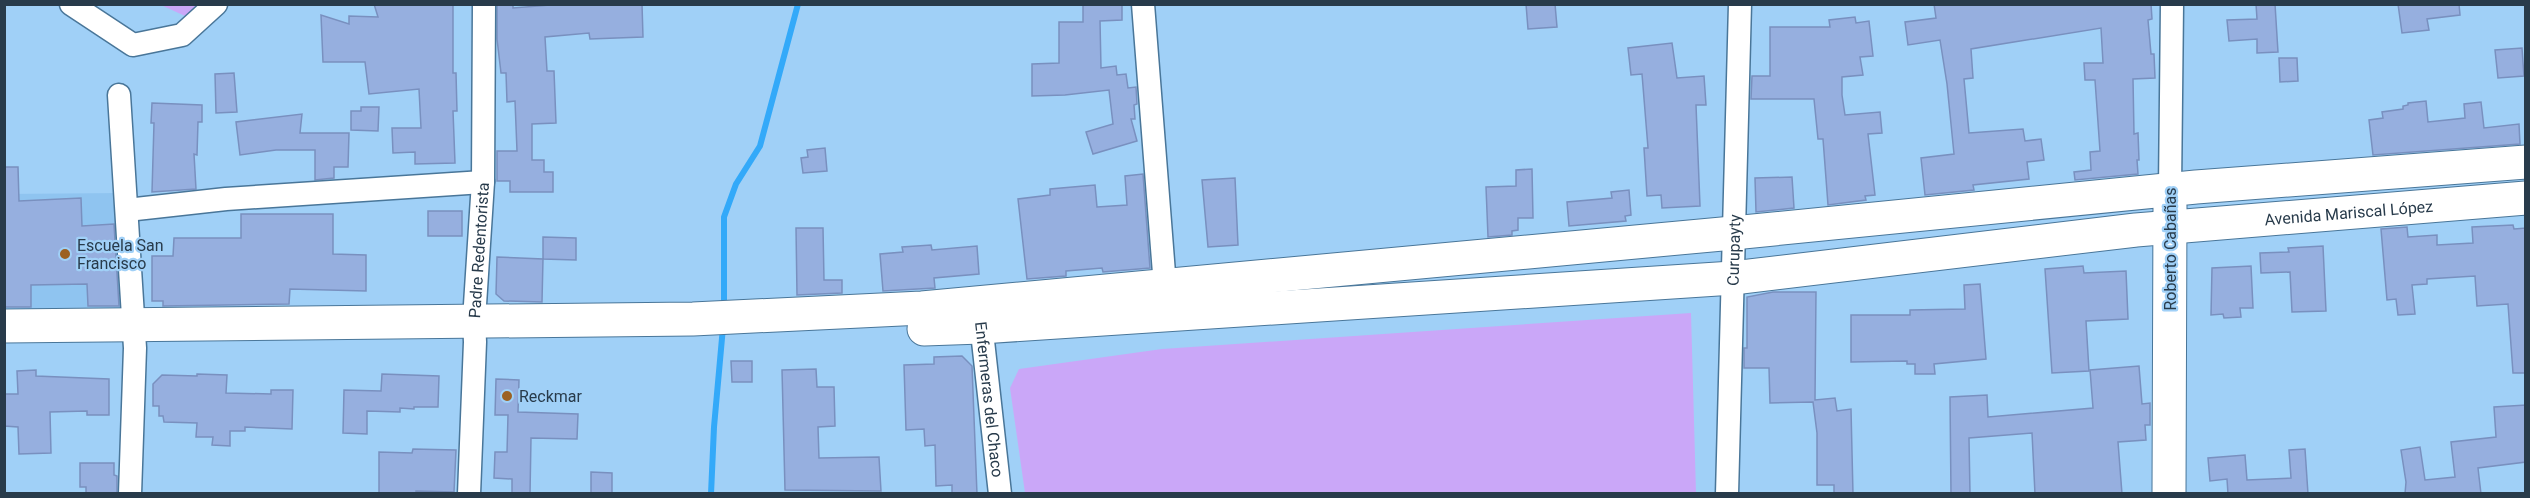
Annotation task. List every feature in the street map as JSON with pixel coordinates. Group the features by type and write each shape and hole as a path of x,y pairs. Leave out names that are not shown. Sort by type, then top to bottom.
{"main road":[{"path":"4,348 134,337 696,328 980,315 1166,299 1733,233 2170,189 2526,162"},
{"name":"Roberto Cabañas","path":"2169,494 2170,189"},
{"name":"Avenida Mariscal López","path":"1166,299 1734,278 2170,228 2526,198"},
{"path":"4,326 134,337"}],"street":[{"path":"71,4 133,45 182,35 216,4"},
{"name":"Padre Redentorista","path":"470,494 483,182 484,4"},
{"path":"1143,4 1166,299"},
{"name":"Curupayty","path":"1727,494 1740,4"},
{"name":"Roberto Cabañas","path":"2170,189 2172,4"},
{"path":"119,95 134,337 130,494"},
{"path":"127,210 226,199 483,182"},
{"name":"Enfermeras del Chaco","path":"980,315 1000,494"}],"shaded area":[{"path":"161,5 208,5 185,16"},
{"name":"Escuela San Francisco","path":"123,193 128,314 5,316 4,194"},
{"path":"1691,313 1696,493 1025,493 1010,388 1019,369 1162,349"}],"building":[{"path":"374,4 453,4 453,73 456,73 457,111 453,111 455,163 415,164 415,152 393,153 392,128 421,128 419,89 369,94 365,62 323,62 321,15 349,24 349,16 378,17"},
{"path":"497,4 513,4 513,8 563,4 642,4 643,37 590,39 589,33 545,37 547,71 554,71 556,123 532,124 532,160 544,160 544,172 553,172 553,192 510,192 510,181 497,181 497,151 517,151 515,101 507,102 506,73 501,73 497,39"},
{"path":"1083,4 1122,4 1122,20 1100,21 1101,68 1116,66 1117,75 1126,74 1128,88 1136,87 1135,119 1131,119 1137,141 1093,154 1086,132 1113,124 1109,90 1032,96 1032,64 1059,63 1059,22 1083,22"},
{"path":"1526,4 1555,4 1557,27 1528,29"},
{"path":"1934,4 2151,4 2152,19 2148,20 2151,54 2154,54 2155,78 2133,79 2134,134 2138,133 2138,174 2075,180 2074,172 2091,170 2090,152 2100,151 2095,80 2085,80 2084,63 2103,63 2101,28 1971,49 1973,78 1964,79 1969,133 2023,129 2025,141 2041,139 2044,160 2027,162 2029,179 1973,185 1974,190 1925,195 1921,158 1954,154 1947,84 1940,40 1908,45 1905,22 1936,18"},
{"path":"2256,4 2275,4 2278,52 2257,53 2257,39 2229,41 2227,20 2257,19"},
{"path":"2398,4 2459,4 2460,15 2427,19 2429,30 2402,33"},
{"path":"1855,17 1856,23 1869,21 1873,56 1860,57 1863,75 1842,77 1842,95 1845,115 1880,112 1882,133 1868,134 1875,195 1865,196 1866,200 1828,205 1823,139 1818,139 1814,99 1751,99 1752,76 1770,76 1770,27 1830,27 1829,20"},
{"path":"1672,43 1677,78 1704,76 1706,105 1696,105 1700,206 1662,208 1661,195 1647,196 1644,148 1648,148 1642,74 1631,75 1628,48"},
{"path":"2522,48 2524,76 2498,78 2495,50"},
{"path":"2279,58 2297,58 2298,81 2280,82"},
{"path":"234,73 237,112 216,113 215,74"},
{"path":"2426,101 2428,122 2465,118 2464,104 2481,102 2484,128 2519,124 2520,144 2373,155 2369,120 2383,118 2382,112 2403,109 2403,106 2408,103"},
{"path":"152,103 202,105 202,122 198,122 197,155 194,154 196,189 152,192 154,123 151,123"},
{"path":"361,107 379,107 378,131 351,130 351,111 361,111"},
{"path":"302,114 300,133 349,133 348,167 334,167 334,178 315,180 315,150 276,150 240,155 236,122"},
{"path":"825,148 827,171 803,173 801,158 808,157 807,150"},
{"name":"Escuela San Francisco","path":"4,167 18,167 19,201 81,198 82,226 114,224 119,306 88,306 87,284 31,285 31,307 4,307"},
{"path":"1532,169 1533,218 1518,218 1518,230 1512,231 1512,235 1488,237 1486,187 1516,186 1516,170"},
{"path":"1143,174 1150,268 1103,272 1102,268 1066,271 1066,276 1027,279 1018,199 1050,195 1050,189 1095,185 1097,207 1127,205 1125,176"},
{"path":"1792,177 1794,208 1756,212 1755,178"},
{"path":"1235,178 1238,245 1208,247 1202,180"},
{"path":"1629,190 1631,215 1625,216 1626,221 1569,226 1567,202 1612,198 1611,192"},
{"path":"428,211 462,211 462,236 428,236"},
{"path":"241,214 333,214 333,254 366,255 366,291 290,289 289,304 163,306 163,301 152,301 152,256 173,256 174,238 241,238"},
{"path":"2513,225 2514,229 2526,228 2526,373 2513,373 2508,304 2477,306 2475,276 2427,279 2427,284 2412,285 2415,314 2398,315 2396,299 2387,300 2381,229 2407,227 2408,237 2437,235 2437,245 2473,243 2472,227"},
{"path":"796,228 823,228 824,280 842,280 842,293 797,295"},
{"path":"543,237 576,238 576,260 543,259"},
{"path":"931,245 932,250 977,246 979,274 934,278 935,288 883,291 880,254 903,252 902,247"},
{"path":"2323,246 2326,311 2292,312 2290,272 2261,273 2260,253 2289,252 2288,248"},
{"path":"497,257 543,259 542,302 504,301 496,294"},
{"path":"2083,266 2084,273 2126,271 2128,319 2086,321 2089,371 2052,373 2045,269"},
{"path":"2251,266 2253,308 2240,308 2241,317 2224,318 2223,314 2211,315 2212,268"},
{"path":"1980,284 1986,359 1934,364 1935,374 1915,374 1915,364 1907,364 1907,361 1851,362 1851,315 1910,315 1910,310 1965,309 1964,285"},
{"path":"1773,292 1816,292 1815,400 1835,398 1837,411 1851,409 1853,494 1834,494 1834,485 1817,485 1817,433 1813,402 1770,403 1769,368 1744,368 1744,348 1747,348 1747,297"},
{"path":"962,356 972,366 977,494 952,494 952,485 936,486 935,445 925,446 924,429 906,430 904,365 934,364 934,357"},
{"path":"731,361 752,361 752,382 732,382"},
{"path":"2139,366 2142,404 2150,403 2150,425 2145,425 2146,440 2118,442 2122,494 2035,494 2032,433 1969,438 1970,494 1951,494 1950,397 1987,395 1988,417 2093,408 2090,370"},
{"path":"816,369 817,387 834,387 835,426 818,427 819,458 879,457 881,491 785,490 782,370"},
{"path":"36,370 36,376 109,379 109,415 87,415 87,411 50,412 51,453 19,454 18,427 4,426 4,394 18,394 17,371"},
{"path":"197,374 227,375 226,393 271,394 271,390 293,390 292,429 245,427 245,431 230,431 230,446 212,445 213,437 196,437 197,423 164,422 163,416 159,416 159,406 153,406 153,384 162,375 197,376"},
{"path":"382,374 439,376 438,407 400,408 400,412 367,411 367,434 343,433 344,390 381,391"},
{"path":"496,379 519,380 518,412 578,414 577,439 531,438 530,494 512,494 512,479 494,478 495,452 507,452 508,415 495,415"},
{"path":"2526,405 2526,462 2478,468 2481,494 2405,494 2406,482 2401,450 2420,447 2425,480 2455,477 2451,442 2496,437 2494,407"},
{"path":"413,449 456,450 454,492 416,491 416,494 379,494 379,452 412,453"},
{"path":"2305,449 2308,494 2228,494 2227,479 2210,481 2208,458 2245,455 2247,480 2291,478 2289,450"},
{"path":"80,463 114,463 117,494 86,494 86,487 80,487"},
{"path":"591,472 612,473 612,494 591,494"}],"waterway":[{"path":"724,307 724,217 736,184 760,146 798,4"},
{"path":"711,494 714,427 723,327"}],"place":[{"name":"Escuela San Francisco","path":"65,254"},
{"name":"Reckmar","path":"507,396"}]}
